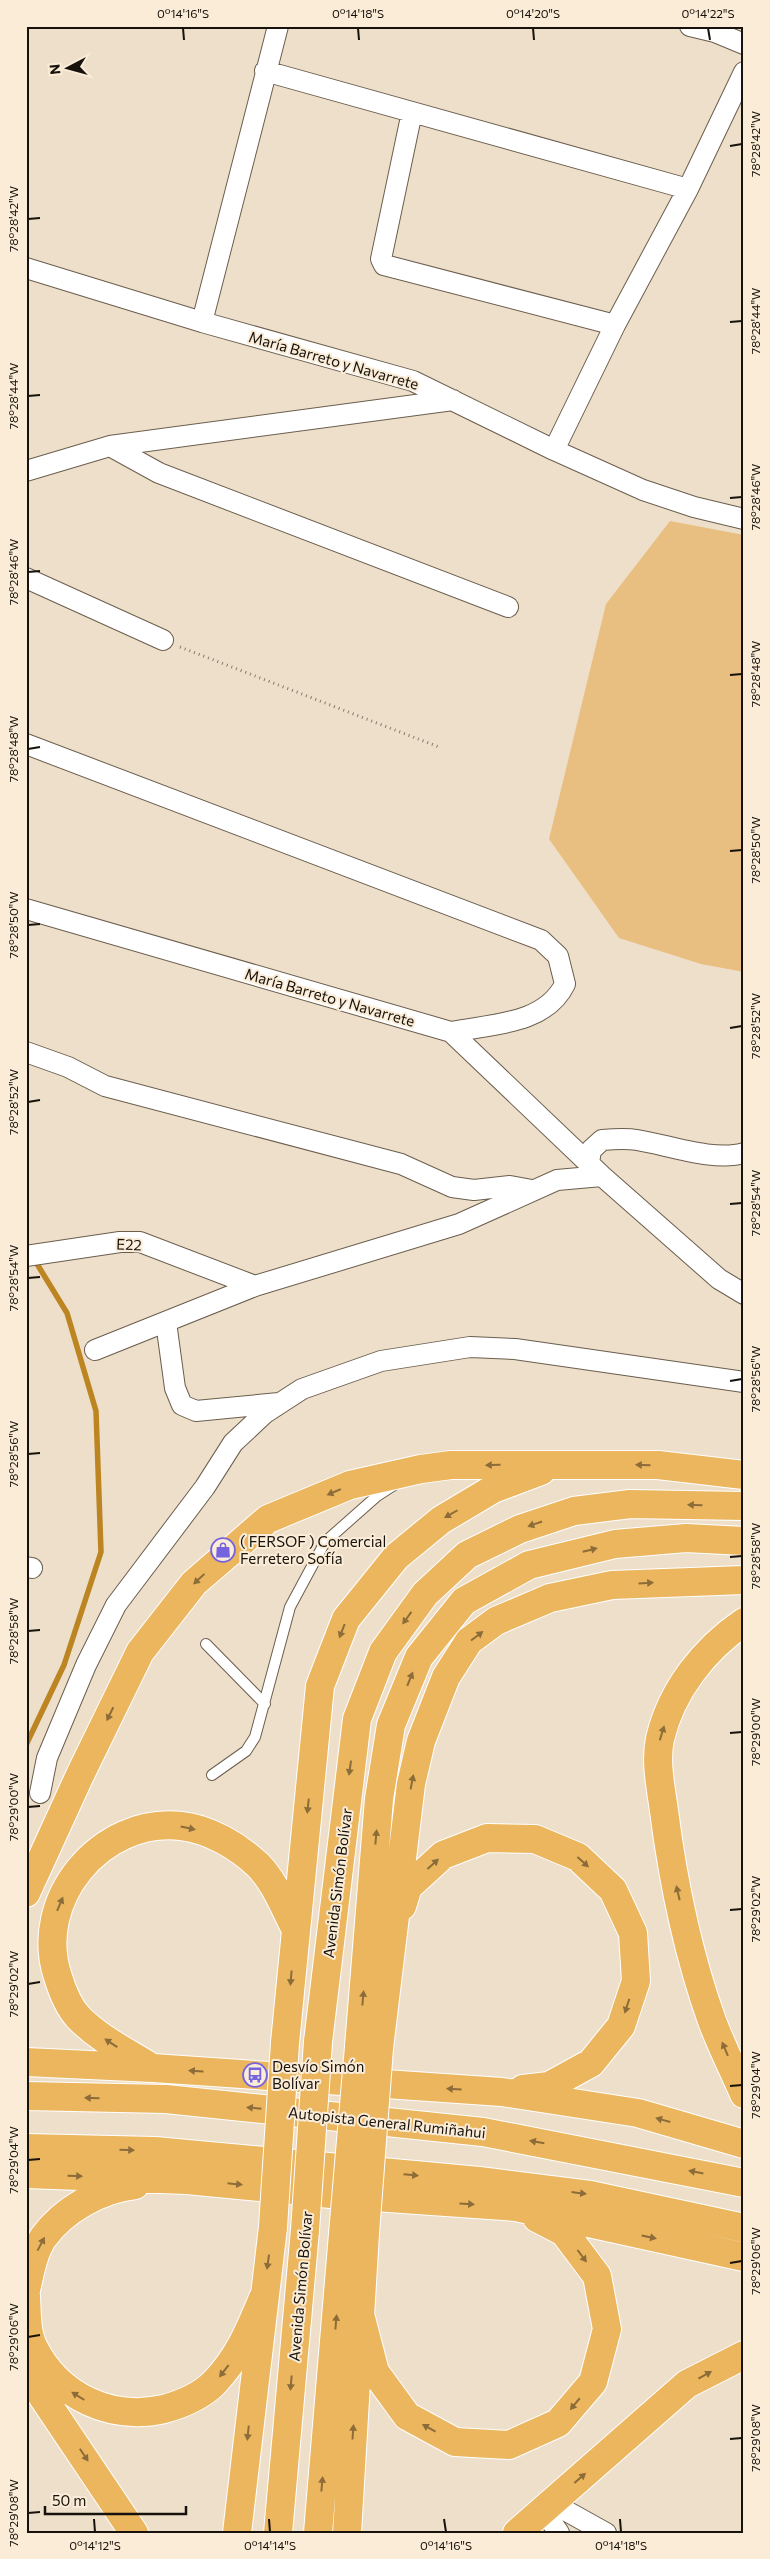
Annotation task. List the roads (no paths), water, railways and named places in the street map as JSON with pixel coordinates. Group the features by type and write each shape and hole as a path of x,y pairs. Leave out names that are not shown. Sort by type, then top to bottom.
{"highway":[{"path":"238,2533 263,2298 273,2227 285,2043 320,1686 346,1619 396,1557 441,1520 493,1489 559,1464"},
{"path":"26,1893 80,1775 140,1652 194,1583 268,1519 350,1485 420,1469 451,1465 658,1465 744,1474"},
{"name":"Avenida Simón Bolívar","path":"278,2533 305,2230 318,2042 357,1719 383,1652 425,1594 467,1555 520,1529 574,1511 630,1504 744,1506"},
{"path":"318,2533 354,2233 369,2048 379,1799 391,1726 419,1657 464,1601 529,1565 615,1544 686,1538 744,1541"},
{"path":"369,2048 393,1934 411,1784 421,1741 446,1677 469,1641 496,1621 550,1598 612,1585 744,1580"},
{"path":"744,1622 727,1633 696,1666 673,1700 660,1740 659,1774 669,1855 691,1950 712,2020 744,2094"},
{"path":"153,2068 94,2031 77,2016 67,1999 55,1968 51,1934 54,1918 66,1888 92,1856 113,1841 136,1830 158,1826 181,1826 200,1830 240,1850 259,1866 270,1880 296,1930"},
{"path":"393,1934 408,1887 443,1855 487,1838 534,1839 578,1857 613,1890 633,1933 636,1980 621,2026 591,2063 549,2086 502,2092"},
{"path":"26,2062 153,2068 502,2092 638,2113 744,2144"},
{"name":"Autopista General Rumiñahui","path":"26,2096 166,2099 483,2132 744,2183"},
{"path":"26,2148 155,2151 479,2181 590,2195 744,2228"},
{"path":"26,2174 187,2180 330,2194 516,2208 744,2258"},
{"path":"26,2290 31,2264 42,2239 73,2208 118,2187 187,2180"},
{"path":"361,2318 376,2372 407,2416 447,2438 455,2442 509,2445 558,2423 594,2382 607,2329 599,2285 597,2276 564,2232 516,2208"},
{"path":"347,2533 361,2318 354,2233"},
{"path":"26,2296 28,2330 33,2348 52,2374 66,2389 83,2400 102,2408 124,2413 149,2412 173,2406 193,2398 214,2384 242,2347 263,2298"},
{"path":"517,2533 687,2384 744,2355"},
{"path":"26,2372 134,2533"}],"street":[{"path":"202,322 278,26"},
{"path":"690,26 715,32 744,44"},
{"path":"266,71 688,189"},
{"path":"554,450 615,324 688,189 744,72"},
{"path":"412,112 381,259 384,265 615,324"},
{"name":"María Barreto y Navarrete","path":"26,268 202,322 412,381 554,450 643,490 694,507 744,520"},
{"path":"26,471 110,446 453,400"},
{"path":"110,446 160,474 508,607"},
{"path":"26,578 163,640"},
{"path":"26,744 541,940 558,956 565,984 559,996 548,1008 528,1017 451,1032"},
{"name":"María Barreto y Navarrete","path":"26,909 451,1032 596,1170 719,1279 744,1294"},
{"path":"26,1052 68,1067 105,1086 400,1164 452,1187 474,1190 510,1186 532,1190"},
{"path":"95,1350 255,1286 459,1224 557,1180 596,1170 591,1150 602,1140 635,1139 704,1153 736,1156 744,1154"},
{"name":"E22","path":"26,1256 120,1242 140,1242 255,1286"},
{"path":"166,1322 175,1388 182,1405 196,1411 280,1403"},
{"path":"40,1793 46,1758 86,1666 116,1605 205,1487 233,1443 265,1413 302,1389 381,1361 470,1347 515,1348 744,1382"},
{"path":"548,2507 559,2533"},
{"path":"548,2507 606,2533"}],"lane":[{"path":"212,1776 246,1751 255,1737 290,1607 325,1542 377,1496 420,1469"},
{"path":"206,1644 264,1704"}],"waterway":[{"path":"26,1745 64,1665 101,1552 96,1411 67,1313 34,1259"}],"place":[{"name":"( FERSOF ) Comercial Ferretero Sofía","path":"223,1550"},
{"name":"Desvío Simón Bolívar","path":"255,2075"}]}
